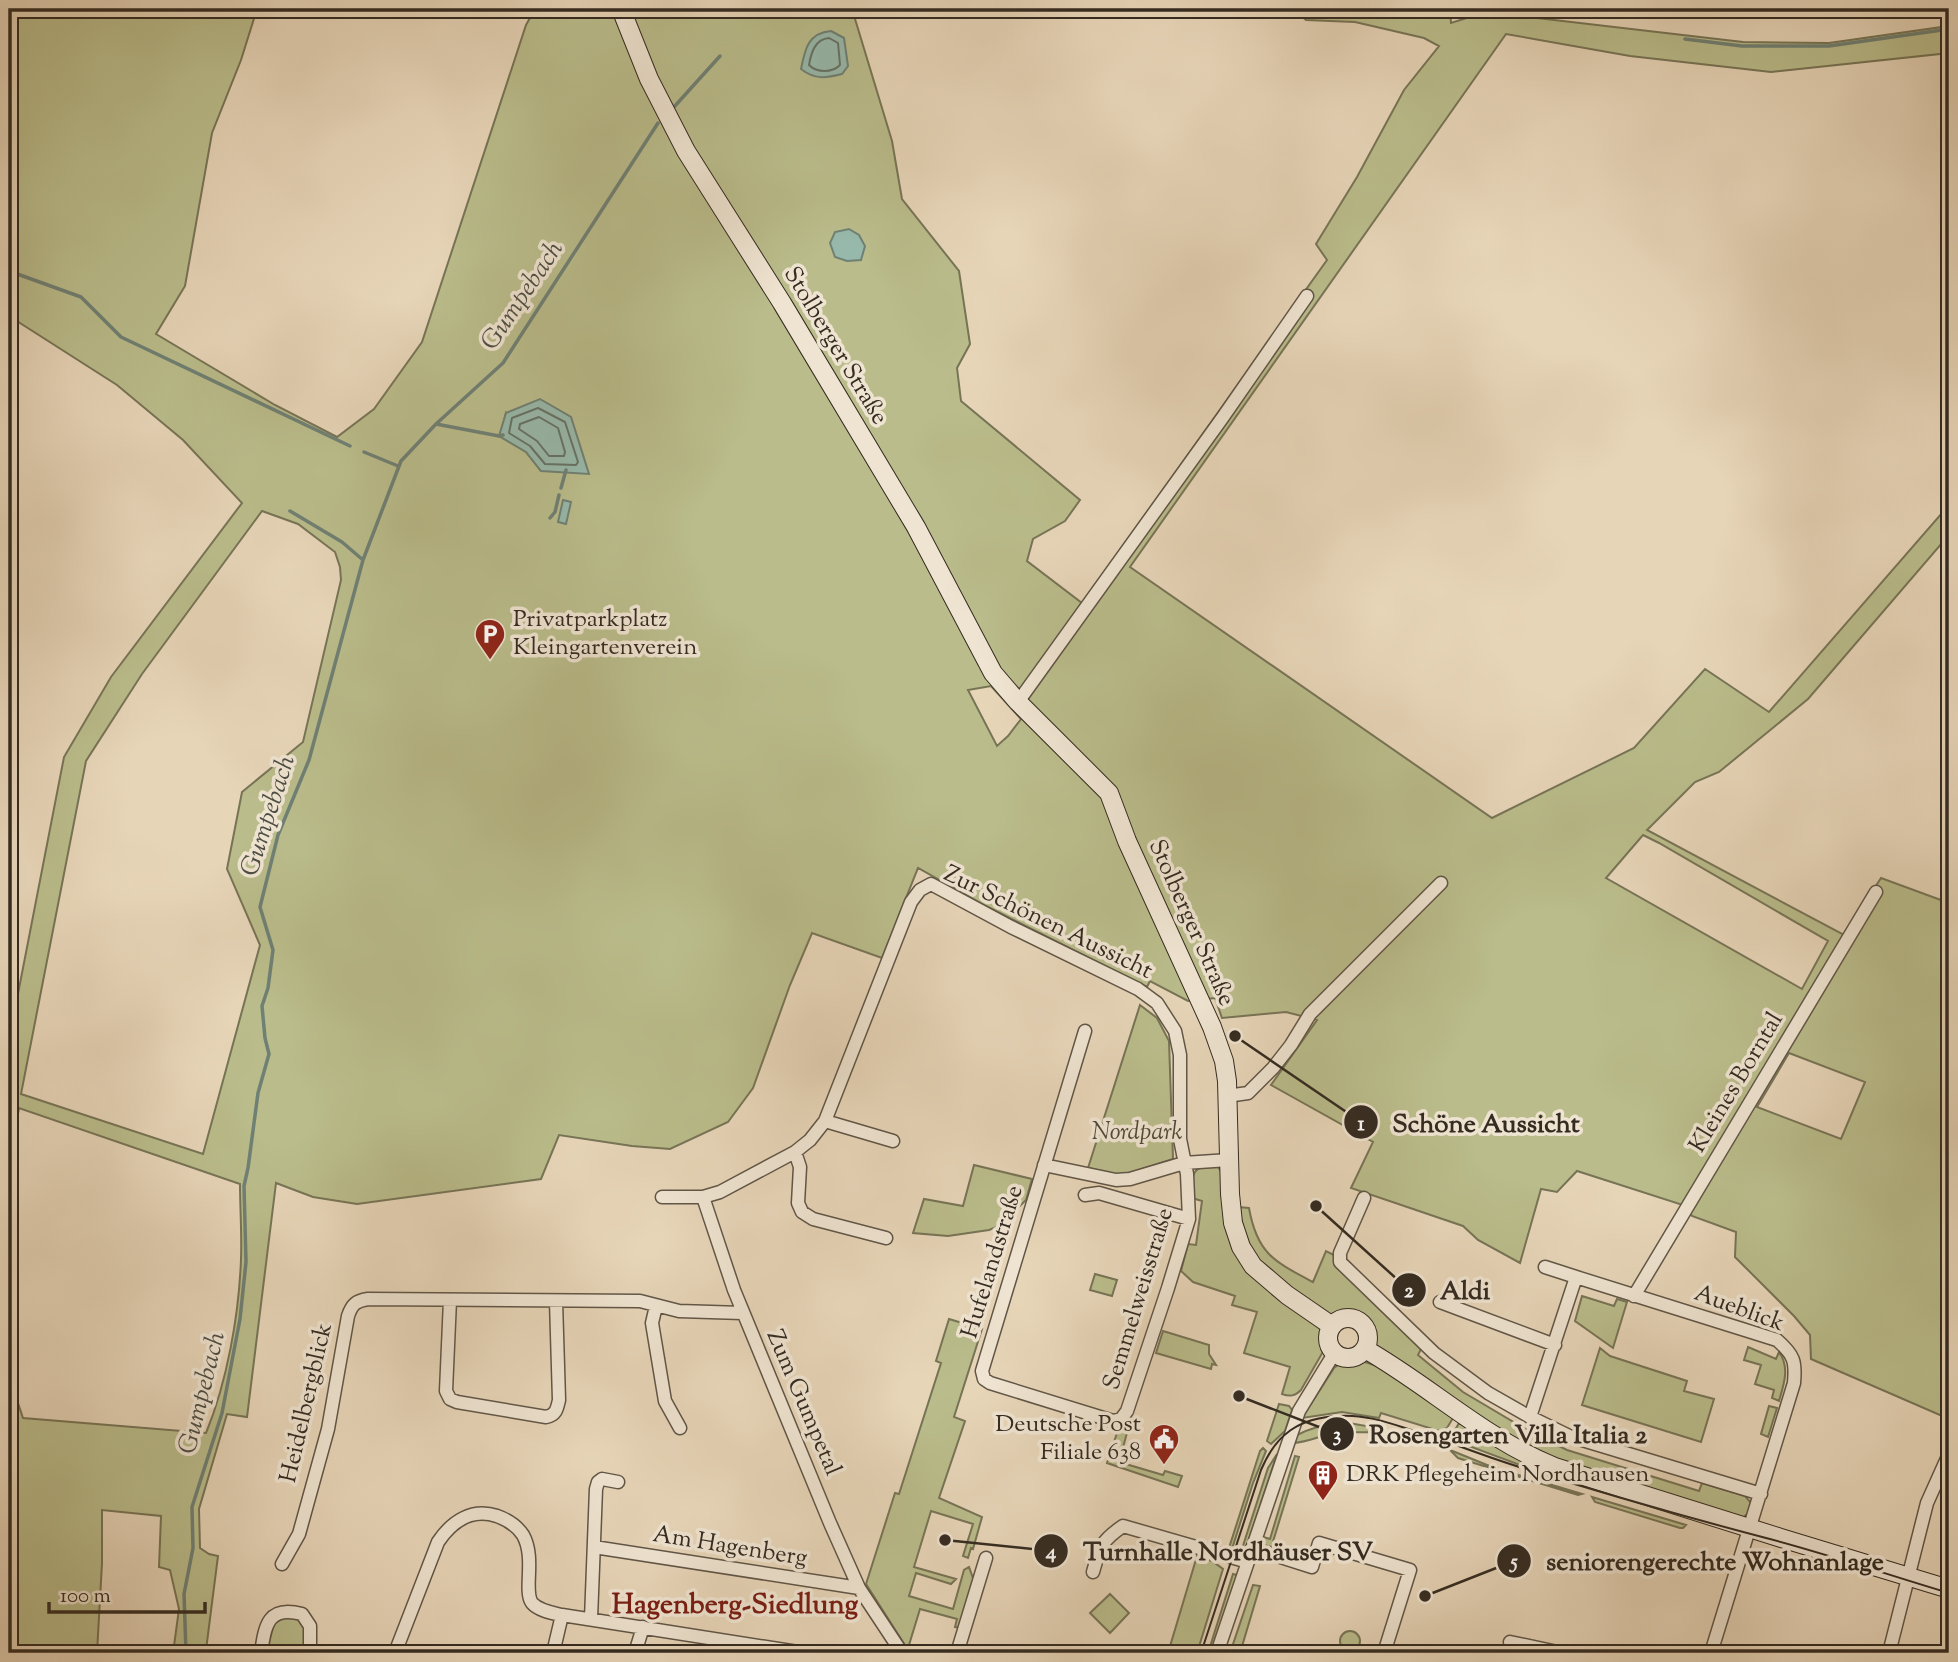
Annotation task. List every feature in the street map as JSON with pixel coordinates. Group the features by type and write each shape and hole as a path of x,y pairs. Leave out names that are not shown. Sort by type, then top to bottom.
{"main road":[{"name":"Stolberger Straße","path":"621,9 649,79 686,151 775,292 916,527 993,673 1018,702 1109,793 1127,841 1212,1027 1224,1061 1233,1223 1241,1247 1253,1266 1287,1295 1332,1326"},
{"path":"1350,1318 1363,1324 1368,1336 1365,1349 1354,1357 1340,1356 1329,1342 1332,1326 1337,1321 1350,1318"},
{"path":"1365,1349 1536,1460 1949,1589"}],"street":[{"path":"1018,702 1307,296"},
{"path":"1227,1096 1248,1093 1273,1068 1310,1014 1441,883"},
{"name":"Zur Schönen Aussicht","path":"703,1197 720,1192 795,1152 810,1140 825,1121 911,902 920,890 931,884 1011,927 1138,989 1157,1003 1171,1024 1178,1043 1180,1139 1184,1163"},
{"name":"Kleines Borntal","path":"1634,1296 1876,892"},
{"name":"Hufelandstraße","path":"982,1371 1085,1031"},
{"path":"825,1121 893,1141"},
{"path":"795,1152 800,1167 798,1203 802,1212 813,1219 886,1238"},
{"name":"Hufelandstraße","path":"1044,1165 1116,1180 1130,1179 1184,1163 1229,1160"},
{"name":"Semmelweisstraße","path":"982,1371 984,1379 990,1383 1113,1421 1121,1419 1127,1411 1189,1219 1189,1191 1184,1163"},
{"path":"1085,1195 1099,1193 1189,1219"},
{"path":"662,1197 703,1197"},
{"name":"Zum Gumpetal","path":"703,1197 742,1312 859,1588 902,1653"},
{"path":"1364,1198 1340,1253 1340,1262 1434,1353 1488,1393 1569,1436 1760,1494"},
{"name":"Aueblick","path":"1545,1267 1777,1340 1789,1350 1796,1365 1794,1383 1711,1653"},
{"path":"1530,1417 1576,1277"},
{"path":"450,1300 446,1391 450,1399 546,1417 552,1416 557,1410 559,1400 556,1301"},
{"name":"Heidelbergblick","path":"282,1564 299,1534 328,1429 351,1307 357,1301 640,1301 679,1311 742,1312"},
{"path":"1440,1302 1555,1345"},
{"path":"656,1306 652,1323 665,1401 680,1428"},
{"path":"1217,1653 1301,1405 1335,1352"},
{"path":"1889,1653 1927,1503 1949,1454"},
{"path":"592,1619 596,1489 602,1479 618,1482"},
{"path":"395,1653 438,1542 456,1522 472,1514 482,1513 502,1518 512,1523 519,1531 529,1549 528,1592 531,1602 537,1608 733,1648 804,1653"},
{"path":"1093,1572 1100,1546 1123,1526 1248,1562"},
{"path":"1252,1548 1312,1567 1319,1543 1410,1570 1384,1653"},
{"name":"Am Hagenberg","path":"594,1547 859,1588"},
{"path":"957,1653 986,1558"},
{"path":"261,1653 268,1622 274,1615 290,1611 302,1614 310,1626 310,1653"},
{"path":"553,1653 562,1615"},
{"path":"635,1653 643,1628"},
{"path":"1510,1642 1562,1653"}],"green space":[{"path":"9,9 257,9 241,60 212,133 185,286 156,334 275,405 337,437 374,409 422,342 526,25 535,9 852,9 892,141 902,199 959,271 970,344 957,368 961,401 1080,500 1065,521 1033,539 1027,561 1082,603 1327,260 1316,244 1357,177 1404,90 1439,46 1424,38 1355,22 1306,20 1294,9 1450,9 1451,23 1486,12 1743,42 1829,43 1949,26 1949,53 1771,72 1630,56 1506,34 1130,567 1492,818 1634,748 1705,669 1769,712 1949,505 1949,535 1808,699 1719,772 1695,782 1647,830 1844,935 1881,878 1949,903 1949,1419 1811,1359 1810,1335 1735,1257 1736,1232 1692,1216 1683,1205 1577,1171 1557,1192 1541,1189 1520,1263 1478,1240 1463,1226 1351,1188 1373,1142 1271,1085 1317,1020 1286,1012 1222,1018 1215,998 1188,1001 1150,981 1147,987 986,906 918,868 882,958 812,933 753,1088 728,1122 670,1149 559,1135 541,1179 357,1204 313,1197 276,1183 247,1417 227,1414 199,1509 200,1548 218,1556 206,1650 223,1653 173,1653 179,1609 170,1570 159,1567 161,1516 102,1510 97,1653 9,1653 9,1376 23,1418 206,1433 231,1348 240,1280 240,1184 19,1108 9,1165 9,1040 64,757 111,677 242,503 183,440 117,385 9,316","holes":["506,413 541,471 526,452 500,436","262,511 298,524 335,552 341,580 303,742 242,792 227,869 260,945 203,1154 21,1094 86,761 142,674","991,686 1021,719 997,746 968,690","1643,835 1659,843 1828,941 1802,989 1606,878","1789,1053 1865,1082 1841,1139 1757,1107"]},
{"name":"Nordpark","path":"1140,1005 1157,1018 1169,1041 1173,1159 1120,1176 1088,1168"},
{"path":"1211,1164 1218,1167 1224,1175 1231,1237 1324,1333 1324,1350 1301,1390 1294,1395 1282,1394 1290,1367 1244,1353 1257,1312 1232,1305 1235,1296 1193,1282 1181,1271 1188,1244 1196,1245 1202,1201 1192,1198 1193,1175 1199,1168"},
{"path":"974,1165 1032,1179 1026,1200 999,1226 989,1230 948,1236 913,1233 924,1199 963,1206"},
{"path":"1238,1207 1249,1208 1257,1236 1270,1255 1313,1282 1326,1251 1338,1257 1422,1347 1418,1355 1463,1392 1532,1433 1567,1450 1699,1491 1702,1483 1745,1496 1752,1504 1750,1511 1743,1518 1535,1454 1387,1357 1377,1346 1368,1326 1358,1316 1330,1314 1269,1273 1248,1246"},
{"path":"1095,1274 1117,1280 1112,1296 1090,1290"},
{"path":"1582,1296 1614,1306 1617,1299 1627,1302 1613,1348 1575,1321"},
{"path":"949,1319 982,1329 954,1417 965,1421 939,1498 982,1517 968,1558 963,1556 973,1524 931,1511 914,1567 956,1579 951,1584 916,1573 909,1596 953,1609 964,1570 969,1567 974,1581 960,1628 955,1627 957,1619 920,1609 909,1645 915,1653 910,1653 866,1584 895,1493 899,1494 941,1363 936,1361"},
{"path":"1163,1331 1209,1345 1209,1354 1216,1365 1212,1364 1211,1369 1156,1353"},
{"path":"1748,1347 1776,1359 1779,1352 1785,1376 1779,1401 1772,1398 1774,1390 1755,1384 1761,1365 1744,1360"},
{"path":"1600,1348 1610,1356 1687,1381 1684,1391 1714,1399 1701,1442 1582,1405"},
{"path":"1356,1360 1383,1368 1420,1392 1453,1418 1447,1428 1439,1431 1381,1413 1379,1418 1342,1412 1302,1418 1334,1368 1342,1362"},
{"path":"1279,1404 1289,1406 1292,1410 1285,1431 1271,1444 1267,1441"},
{"path":"1769,1406 1777,1408 1768,1437 1761,1434"},
{"path":"1343,1422 1372,1427 1371,1432 1336,1433 1292,1443 1295,1436 1306,1431"},
{"path":"1459,1423 1512,1454 1584,1485 1528,1468 1450,1439"},
{"path":"1118,1430 1127,1433 1119,1462 1163,1475 1165,1471 1182,1476 1178,1487 1107,1463"},
{"path":"1263,1448 1266,1451 1231,1552 1229,1548"},
{"path":"1450,1450 1492,1467 1582,1494 1458,1458"},
{"path":"1277,1454 1244,1554 1240,1555 1268,1468"},
{"path":"1295,1456 1299,1457 1271,1548 1258,1544 1260,1536 1270,1539"},
{"path":"1592,1497 1686,1525 1680,1528 1595,1502"},
{"path":"1197,1556 1212,1561 1223,1569 1197,1653 1168,1653"},
{"path":"1233,1574 1237,1575 1211,1653 1208,1653"},
{"path":"1253,1585 1260,1586 1240,1653 1230,1653"},
{"path":"1110,1594 1129,1613 1110,1633 1090,1613"},
{"path":"280,1617 298,1617 306,1629 305,1653 266,1653 270,1634"},
{"path":"1350,1631 1357,1634 1360,1641 1357,1648 1350,1651 1343,1648 1340,1641 1343,1634"}],"water":[{"path":"831,31 844,38 848,66 842,74 831,76 821,77 806,73 801,69 809,43 817,35"},
{"path":"849,229 859,235 865,246 861,260 847,261 835,257 830,243 835,232"},
{"path":"540,399 571,417 589,474 541,471 526,452 499,436 506,413"},
{"path":"563,500 571,502 566,524 558,522"}],"waterway":[{"path":"1685,39 1742,46 1829,46 1949,29"},
{"name":"Gumpebach","path":"674,107 720,56"},
{"name":"Gumpebach","path":"186,1653 184,1594 193,1548 192,1507 222,1413 240,1319 246,1262 244,1186 258,1093 269,1054 262,1006 268,988 273,950 260,907 278,835 309,760 363,560 401,461 436,424 503,363 658,123"},
{"path":"9,271 81,297 121,337 350,446"},
{"path":"436,424 503,435"},
{"path":"364,452 398,466"},
{"path":"561,488 566,470"},
{"path":"550,518 555,512 559,495"},
{"path":"290,511 342,542 363,560"}],"tram line":[{"path":"1201,1653 1267,1457 1290,1430 1324,1417 1364,1417 1389,1423 1586,1487 1949,1593"}],"place":[{"name":"Privatparkplatz Kleingartenverein","path":"490,661"},
{"name":"Schöne Aussicht","path":"1235,1036"},
{"name":"Aldi","path":"1316,1206"},
{"name":"Rosengarten Villa Italia 2","path":"1239,1396"},
{"name":"Deutsche Post Filiale 638","path":"1164,1466"},
{"name":"DRK Pflegeheim Nordhausen","path":"1323,1502"},
{"name":"Turnhalle Nordhäuser SV","path":"945,1540"},
{"name":"seniorengerechte Wohnanlage","path":"1425,1596"}],"district":[{"name":"Hagenberg-Siedlung","path":"735,1606"}]}
